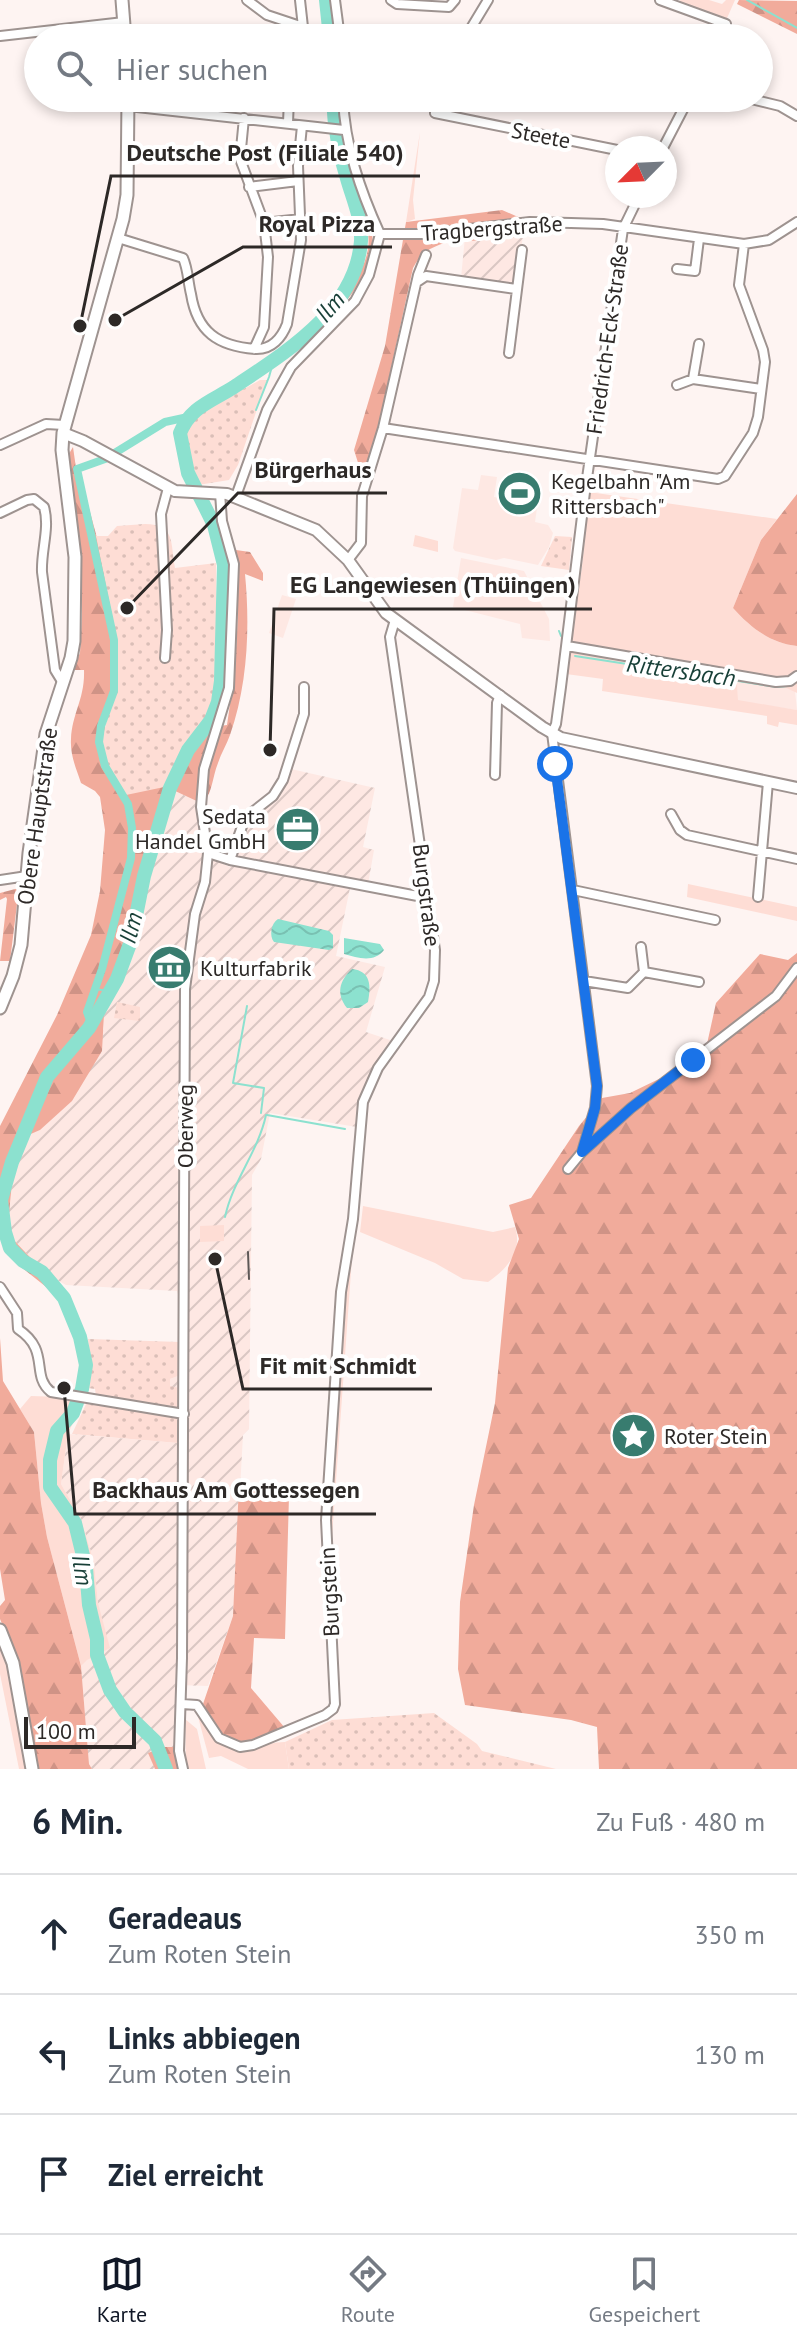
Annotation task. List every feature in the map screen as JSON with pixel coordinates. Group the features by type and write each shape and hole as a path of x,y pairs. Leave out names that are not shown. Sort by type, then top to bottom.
{"main road":[{"path":"118,23 122,0"},
{"name":"Obere Hauptstraße","path":"0,1008 18,960 46,734 71,658 76,616 74,547 62,450 63,429 118,238 127,195 128,112"},
{"path":"0,1630 15,1672 32,1769"}],"street":[{"path":"247,0 267,15 294,24"},
{"path":"300,0 303,24"},
{"path":"335,0 338,24"},
{"path":"391,0 397,4 441,9 449,7 455,0"},
{"path":"473,24 488,0"},
{"path":"660,0 726,24"},
{"path":"104,24 118,23"},
{"path":"0,36 24,32"},
{"path":"773,104 797,116"},
{"path":"200,112 342,130"},
{"path":"288,112 288,123"},
{"path":"236,496 267,410 291,367 355,301 369,275 380,234 342,130 343,112"},
{"name":"Steete","path":"435,112 605,148"},
{"path":"669,136 682,112"},
{"path":"244,118 239,153 264,223 268,257 264,327 254,349"},
{"path":"118,238 183,258 192,303 207,334 216,340 254,349 272,344 287,324 301,240 298,181 302,126"},
{"path":"249,187 298,181"},
{"name":"Friedrich-Eck-Straße","path":"582,1152 597,1097 552,733 556,724 567,646 623,229 633,208"},
{"path":"264,223 301,219"},
{"name":"Tragbergstraße","path":"380,234 426,234 530,222 603,224 744,244 778,236 797,222"},
{"path":"677,269 695,271 699,239"},
{"path":"383,428 718,479 725,476 753,433 765,362 739,285 744,244"},
{"path":"509,353 522,250"},
{"path":"348,560 361,543 362,496 383,428 416,283 426,255"},
{"path":"416,283 426,276 516,289"},
{"path":"693,379 699,344"},
{"path":"677,385 693,379 761,389"},
{"path":"0,445 46,424 63,429 168,488 236,496 316,530 348,560 382,609 561,738 797,788"},
{"path":"165,658 167,630 161,514 168,488"},
{"name":"Oberweg","path":"183,1769 179,1751 182,1704 185,989 195,914 205,882 208,853 201,789 204,769 229,688 234,564 222,521 220,493"},
{"path":"0,513 34,499 44,507 47,520 42,572 55,670 63,683"},
{"name":"Burgstraße","path":"357,1152 366,1089 432,989 435,950 390,637 395,620"},
{"path":"567,646 776,682 790,681 797,676"},
{"path":"230,860 245,818 273,796 283,780 304,714 304,687"},
{"path":"495,775 497,703 500,695"},
{"path":"758,897 768,782"},
{"path":"671,814 680,830 687,835 797,859"},
{"path":"208,853 230,860 428,898"},
{"path":"0,880 27,876"},
{"path":"573,890 715,920"},
{"path":"641,947 644,972"},
{"path":"568,1169 582,1152 631,1108 776,996 797,968"},
{"path":"584,981 628,988 644,972"},
{"path":"644,972 699,982"},
{"name":"Burgstein","path":"182,1704 197,1705 219,1738 240,1747 253,1745 325,1715 335,1704 326,1520 341,1292 353,1219 357,1152"},
{"path":"0,1287 17,1313 18,1329 35,1343 46,1389 70,1396 184,1414"}],"shaded area":[{"path":"680,0 709,0 722,4 726,0 735,0 724,24 683,10"},
{"path":"420,132 413,200 415,219 406,222"},
{"path":"465,237 470,241 523,237 514,286 461,278"},
{"path":"260,380 267,380 238,465 229,480 198,485 184,441 187,427 195,416 207,408"},
{"path":"481,475 497,477 494,497 532,503 537,508 535,522 548,525 553,533 538,565 504,558 496,560 453,548 462,488 478,490"},
{"path":"589,492 777,519 761,540 733,608 762,633 778,642 797,646 797,693 780,685 737,678 738,700 797,710 797,725 779,722 778,727 767,724 767,716 602,691 603,679 566,674 582,567"},
{"path":"155,525 167,532 175,568 216,563 217,680 212,727 169,786 126,795 110,773 101,742 115,691 117,640 96,536 108,536 117,526"},
{"path":"415,535 438,541 438,552 413,546"},
{"path":"555,536 572,537 569,570 541,566"},
{"path":"461,558 524,571 549,619 550,641 522,638 520,624 453,607"},
{"path":"282,595 296,599 283,638 269,633"},
{"path":"737,677 795,691 797,710 738,701"},
{"path":"291,769 375,788 363,847 374,850 367,890 350,888 336,956 385,967 366,1032 393,1041 364,1087 357,1127 270,1113 261,1159 252,1175 249,1429 243,1435 233,1616 208,1686 178,1685 174,1747 149,1753 155,1769 92,1769 89,1764 81,1666 86,1660 98,1603 94,1562 81,1519 61,1484 68,1434 178,1443 180,1408 170,1387 170,1379 178,1376 179,1298 177,1291 66,1285 45,1273 7,1233 14,1163 26,1135 40,1130 104,1029 103,1014 145,863 173,790 203,804 204,855 230,867 248,818 282,788"},
{"path":"688,884 797,907 797,921 687,897"},
{"path":"117,1002 140,1007 140,1021 114,1018"},
{"path":"363,1206 493,1232 515,1227 515,1252 507,1265 488,1282 463,1279 435,1263 360,1232"},
{"path":"224,1225 224,1241 200,1242 200,1226"},
{"path":"353,1244 332,1537 328,1532 328,1514 342,1321 348,1262"},
{"path":"88,1339 180,1342 178,1376 170,1379 170,1386 179,1388 180,1408 96,1396 95,1389 88,1388 91,1370"},
{"path":"31,1396 62,1397 82,1402 68,1434 61,1484 81,1519 94,1562 98,1603 110,1648 81,1666 47,1537 34,1432 20,1409"},
{"path":"87,1402 173,1415 179,1421 178,1443 72,1434"},
{"path":"0,1642 9,1668 27,1769 19,1769 0,1674"},
{"path":"197,1713 201,1713 221,1741 234,1749 285,1742 289,1769 248,1769 221,1756 209,1758"},
{"path":"434,1713 482,1751 556,1769 289,1769 285,1742 332,1720"},
{"path":"185,1719 197,1729 206,1769 186,1769"}],"green space":[{"path":"739,0 797,1 797,34 737,4"},
{"path":"356,191 371,228 371,256 357,287 335,313 334,309 360,272 368,251 367,229 353,193"},
{"path":"502,210 525,220 523,237 470,241 464,237 428,250 413,268 378,428 365,471 360,469 354,450 385,346 406,222"},
{"path":"73,447 78,482 82,483 98,541 116,638 113,699 104,726 169,786 212,727 227,725 237,638 236,550 250,552 263,573 263,581 245,574 247,634 241,696 209,794 203,804 173,790 145,863 104,1014 102,1051 72,1101 40,1130 26,1136 14,1163 7,1233 45,1273 50,1290 16,1263 0,1235 0,1126 57,1015 91,935 100,891 105,830 100,797 81,783 71,745 84,670 72,670 80,653 82,614 80,549 67,457"},
{"path":"797,494 797,646 778,642 762,633 733,608 761,540"},
{"path":"19,888 10,961 0,961 7,899 0,900 0,893"},
{"path":"797,953 797,1769 599,1769 597,1727 571,1720 465,1705 458,1669 460,1602 474,1505 495,1403 508,1268 519,1239 509,1205 531,1198 579,1126 602,1098 630,1093 663,1077 707,1044 716,1003 760,954 788,960"},
{"path":"0,1338 3,1381 34,1432 47,1537 81,1666 89,1764 92,1769 37,1769 15,1655 0,1619 0,1606 5,1600 0,1569"},
{"path":"239,1485 289,1496 285,1639 254,1638 251,1688 285,1728 245,1742 226,1739 203,1704 233,1616"},
{"path":"174,1747 180,1769 155,1769 148,1753"}],"water":[{"path":"278,919 329,931 333,935 333,948 274,942 272,930"},
{"path":"344,938 380,944 384,950 371,958 344,954"},
{"path":"352,969 363,973 369,985 368,1002 359,1008 347,1008 340,993 344,978"}],"waterway":[{"name":"Ilm","path":"326,0 329,24"},
{"path":"747,0 797,28"},
{"name":"Ilm","path":"166,1769 155,1741 125,1712 110,1690 97,1655 86,1568 75,1523 50,1487 50,1460 57,1431 73,1413 82,1389 86,1365 80,1337 64,1298 42,1272 23,1261 10,1248 1,1200 12,1162 47,1077 89,1028 117,979 131,941 144,876 170,788 188,750 211,720 218,702 224,565 214,525 188,473 180,433 196,411 275,359 315,327 346,288 356,266 361,241 360,226 340,151 334,112"},
{"name":"Rittersbach","path":"256,410 274,359"},
{"path":"91,1023 87,1012 102,969 131,858 132,828 128,804 105,766 99,742 101,726 114,691 114,640 77,469 105,459 165,422 188,417"},
{"name":"Rittersbach","path":"559,631 561,636"},
{"name":"Rittersbach","path":"575,656 787,686"},
{"path":"95,989 109,991"},
{"path":"247,1006 233,1083 264,1088 261,1113"},
{"path":"225,1217 266,1115"},
{"path":"267,1115 345,1129"}],"railway":[{"path":"248,1252 249,1279"}],"place":[{"name":"Royal Pizza","path":"115,320"},
{"name":"Deutsche Post (Filiale 540)","path":"80,326"},
{"name":"Kegelbahn \"Am Rittersbach\"","path":"520,494"},
{"name":"Bürgerhaus","path":"127,608"},
{"name":"EG Langewiesen (Thüingen)","path":"270,750"},
{"name":"Sedata Handel GmbH","path":"297,829"},
{"name":"Kulturfabrik","path":"169,968"},
{"name":"Fit mit Schmidt","path":"215,1259"},
{"name":"Backhaus Am Gottessegen","path":"64,1388"},
{"name":"Roter Stein","path":"633,1436"}],"route":[{"path":"555,764 597,1086 595,1108 582,1152 631,1108 693,1060"}]}
